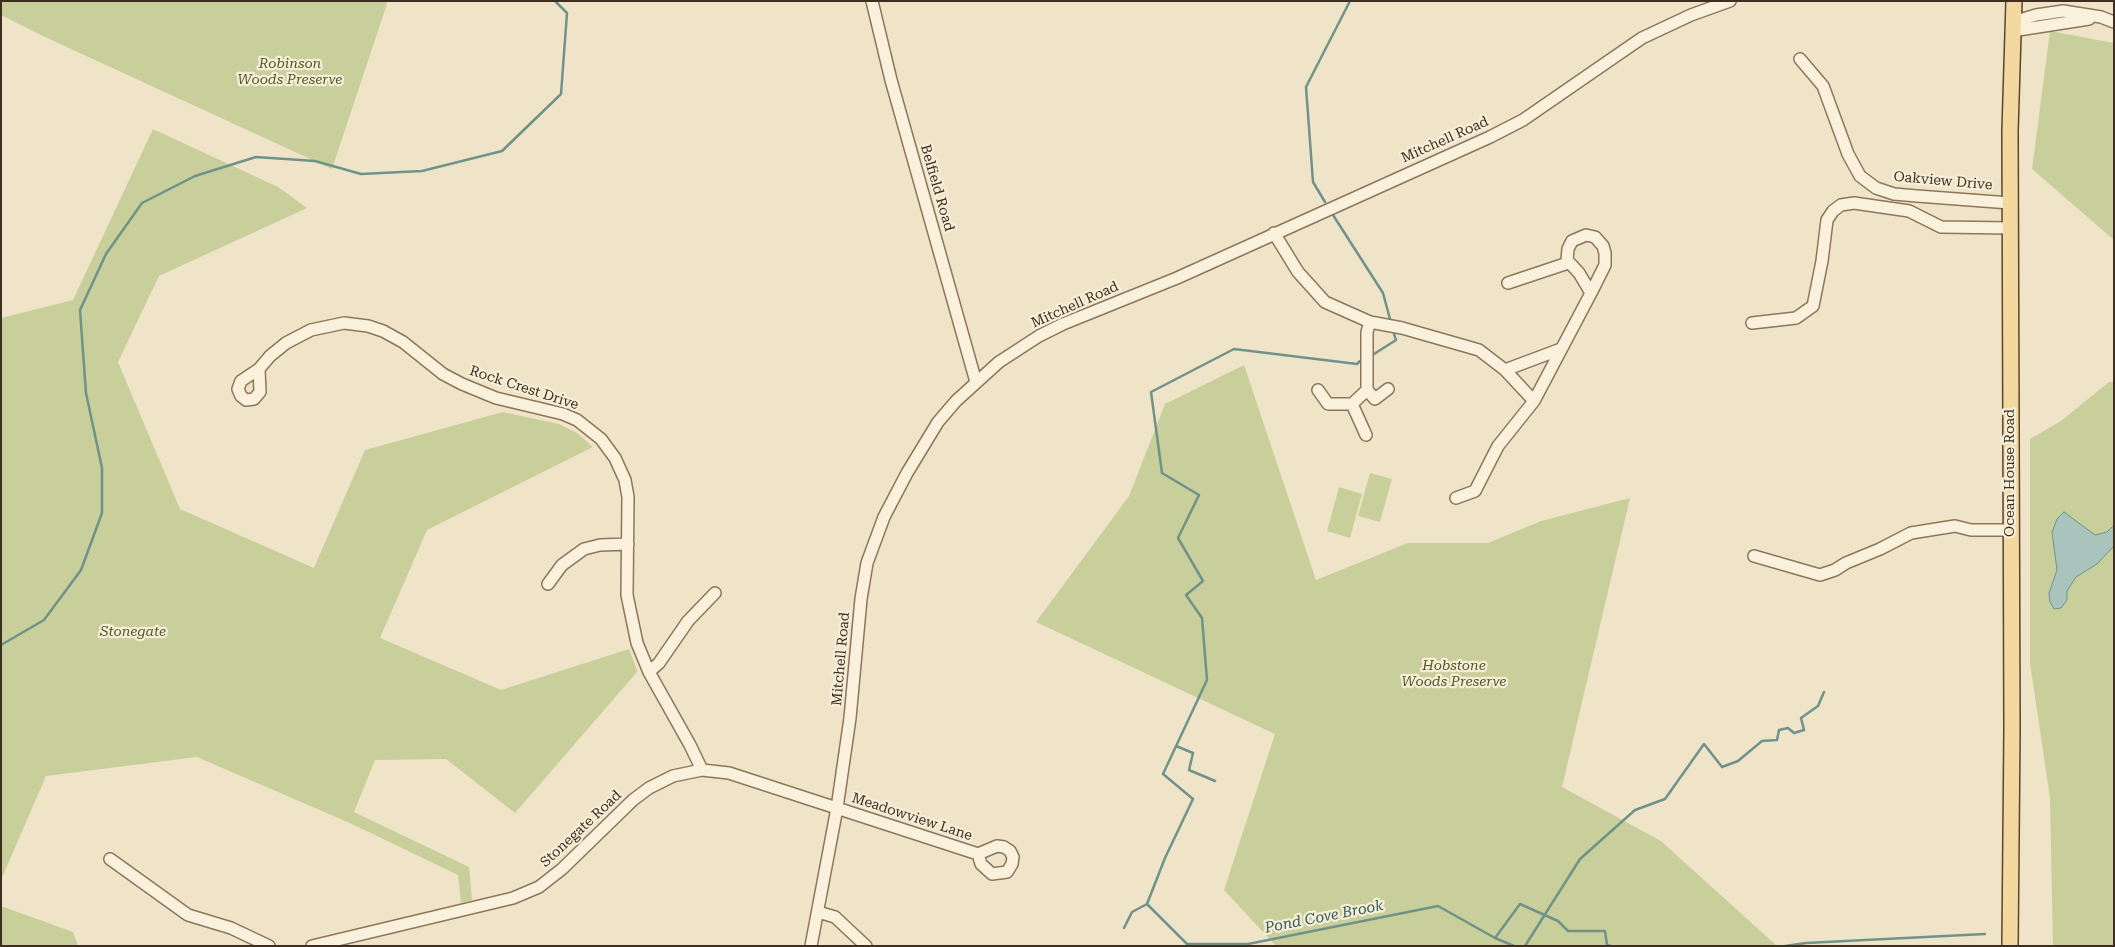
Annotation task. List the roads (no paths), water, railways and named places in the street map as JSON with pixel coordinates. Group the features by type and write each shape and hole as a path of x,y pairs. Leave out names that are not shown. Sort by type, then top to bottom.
{"main road":[{"name":"Ocean House Road","path":"2010,946 2012,739 2010,203 2014,1"}],"street":[{"name":"Belfield Road","path":"872,1 891,80 976,382"},
{"name":"Mitchell Road","path":"811,946 837,808 850,718 861,599 867,563 884,517 927,438 948,410 976,382 1007,357 1039,336 1063,324 1177,278 1498,133 1547,104 1642,38 1683,19 1730,1"},
{"path":"2012,27 2101,17 2114,22"},
{"name":"Oakview Drive","path":"1800,59 1823,86 1848,154 1860,176 1876,188 1894,194 2010,203"},
{"path":"1752,323 1796,318 1813,306 1822,261 1827,220 1833,211 1841,205 1854,203 1909,211 1941,227 2010,228"},
{"path":"1274,233 1298,272 1325,302 1370,322 1402,328 1479,350 1505,370 1534,401"},
{"path":"1456,498 1475,491 1498,446 1534,401 1591,293 1606,260 1600,242 1595,237 1586,235 1576,238 1568,249 1566,260 1579,273 1591,293"},
{"path":"1508,283 1568,262"},
{"path":"1370,322 1367,332 1367,390 1375,399 1388,390"},
{"name":"Rock Crest Drive","path":"259,370 270,356 286,343 310,330 344,323 368,326 383,331 403,342 437,370 462,384 496,398 537,406 570,417 590,429 601,439 615,458 625,480 628,497 626,578 631,620 637,644 649,672 702,770"},
{"path":"1505,370 1561,349"},
{"path":"1318,390 1328,404 1352,404 1367,390"},
{"path":"1352,404 1366,435"},
{"path":"1754,556 1820,575 1835,570 1911,533 1955,526 1971,530 2010,530"},
{"path":"548,584 562,565 584,549 600,545 628,544"},
{"path":"649,672 659,663 688,621 716,592"},
{"name":"Stonegate Road","path":"312,946 513,898 530,891 562,869 634,800 649,788 673,776 702,770 730,773 837,808"},
{"name":"Meadowview Lane","path":"837,808 978,854"},
{"path":"110,859 188,915 231,928 269,946"},
{"path":"818,912 834,917 866,946"}],"water":[{"path":"2064,512 2095,535 2107,532 2114,525 2114,546 2097,564 2076,577 2067,591 2067,600 2061,608 2054,609 2050,602 2049,593 2057,570 2052,532 2057,519"}],"waterway":[{"path":"1,645 44,620 81,570 102,513 102,468 86,393 80,310 106,254 142,203 195,176 256,157 315,161 361,174 422,171 502,151 561,94 567,13 555,1"},
{"name":"Pond Cove Brook","path":"1325,202 1313,182 1306,87 1350,1"},
{"name":"Pond Cove Brook","path":"1333,215 1383,293 1390,319"},
{"name":"Pond Cove Brook","path":"1374,354 1396,340 1394,334"},
{"name":"Pond Cove Brook","path":"1360,361 1357,364 1234,349 1151,392 1162,473 1199,495 1178,538 1203,581 1186,595 1202,618 1207,680 1163,774 1193,799 1165,858 1147,904 1187,944 1248,944 1438,906 1495,938 1514,946"},
{"name":"Pond Cove Brook","path":"1525,946 1580,859 1635,810 1665,799 1704,744 1722,767 1738,761 1762,741 1777,740 1779,730 1788,728 1794,733 1804,730 1801,718 1818,706 1824,692"},
{"path":"1176,746 1193,753 1189,770 1215,781"},
{"path":"1124,928 1132,912 1147,904"},
{"path":"1495,938 1520,904 1558,921 1568,931 1605,931 1607,945 1611,946"},
{"path":"1785,946 1806,943 1985,934"}],"park label":[{"name":"Robinson Woods Preserve","path":"290,72"},
{"name":"Stonegate","path":"133,632"},
{"name":"Hobstone Woods Preserve","path":"1454,674"}]}
